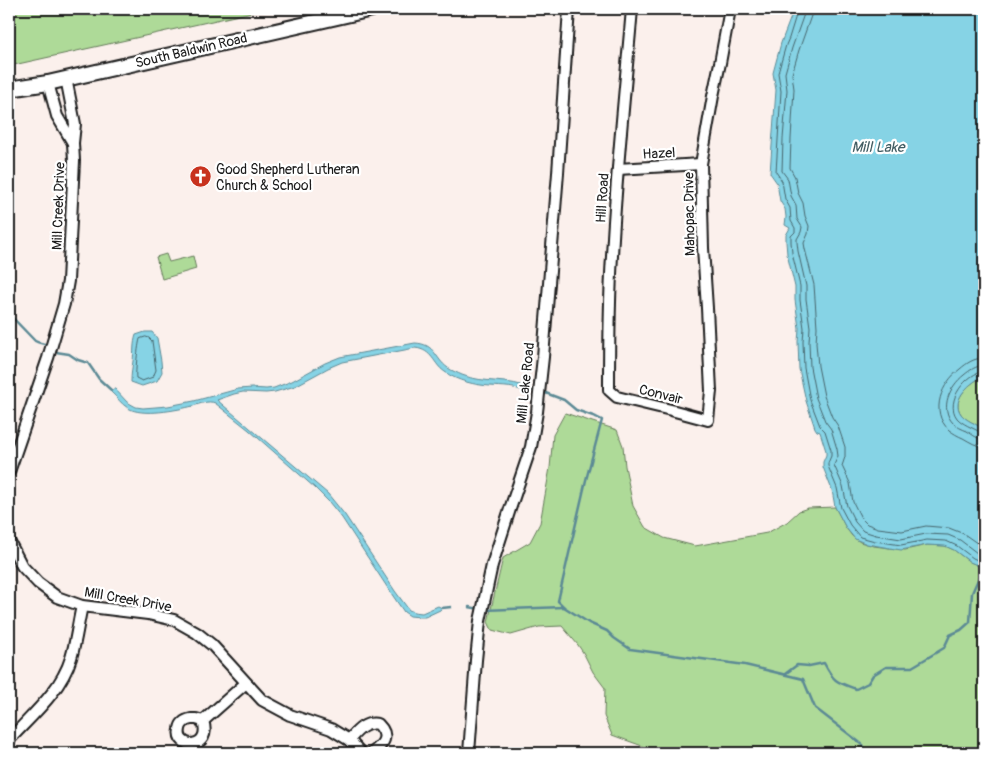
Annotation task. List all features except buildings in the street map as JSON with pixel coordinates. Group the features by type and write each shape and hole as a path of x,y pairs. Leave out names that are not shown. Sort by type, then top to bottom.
{"main road":[{"name":"South Baldwin Road","path":"9,89 48,82 372,9"}],"street":[{"name":"Mill Lake Road","path":"470,753 480,621 492,565 532,447 554,222 569,9"},
{"name":"Hill Road","path":"609,390 611,264 632,9"},
{"name":"Mahopac Drive","path":"708,420 711,391 703,248 702,164 730,9"},
{"name":"Mill Creek Drive","path":"9,472 48,358 64,304 68,280 74,161 73,143 76,124 66,78"},
{"name":"Mill Creek Drive","path":"48,82 57,116 73,143"},
{"name":"Hazel","path":"618,169 702,164"},
{"name":"Convair","path":"609,390 617,397 708,420"},
{"name":"Mill Creek Drive","path":"9,541 22,566 38,583 57,597 82,606 148,614 174,620 197,633 212,645 262,700 290,715 332,729 349,740 360,753"},
{"path":"9,740 51,696 58,685 71,660 82,606"},
{"path":"203,721 246,683"},
{"path":"349,740 363,726 373,723 378,724 385,733 385,739 383,744 372,753"}],"green space":[{"path":"9,9 266,9 9,66"},
{"path":"166,254 169,262 193,256 196,269 162,279 156,257"},
{"path":"984,376 984,429 961,414 958,402 969,386"},
{"path":"565,413 617,430 623,446 633,506 645,527 664,538 695,546 734,539 767,533 787,522 799,511 808,508 835,507 846,528 860,542 905,550 927,545 945,546 970,562 984,568 984,753 650,753 645,747 612,735 604,716 605,688 593,672 578,645 562,626 539,627 511,635 492,630 488,622 503,558 530,542 540,523 550,468 553,435"}],"water":[{"name":"Mill Lake","path":"794,9 984,9 984,376 964,391 958,402 958,408 963,416 984,429 984,568 970,562 945,546 927,545 901,550 867,544 855,539 846,528 835,507 832,490 823,467 826,451 820,432 815,428 806,401 799,369 799,328 795,287 786,242 786,235 790,228 785,225 785,209 780,201 777,183 770,173 776,90 773,73 781,43"},
{"path":"152,332 157,338 162,372 157,381 142,386 131,382 131,376 136,335"},
{"path":"415,343 427,346 443,364 462,375 470,378 514,383 532,391 528,394 515,388 478,385 466,382 441,369 426,351 415,348 342,362 295,386 275,392 243,392 217,400 328,494 345,515 409,610 422,613 438,606 442,608 425,617 410,616 404,612 342,518 329,502 249,430 215,403 207,402 169,411 142,412 134,411 123,405 111,392 115,389 127,402 136,407 168,406 238,389 274,388 340,357"}],"waterway":[{"path":"9,314 35,341 50,346"},
{"path":"54,350 69,354 78,360 88,363 99,379 111,390"},
{"path":"543,392 564,400 576,410 602,420 558,601 589,623 607,631 630,649 745,665 803,679 815,708 863,745 866,753"},
{"path":"785,674 797,665 809,666 824,663 836,681 856,689 868,683 873,675 886,667 912,667 944,648 950,635 961,630 970,622 972,593 983,568"},
{"path":"442,608 451,607"},
{"path":"469,607 480,609"},
{"path":"485,610 564,607"}],"place":[{"name":"Good Shepherd Lutheran Church & School","path":"200,177"}]}
